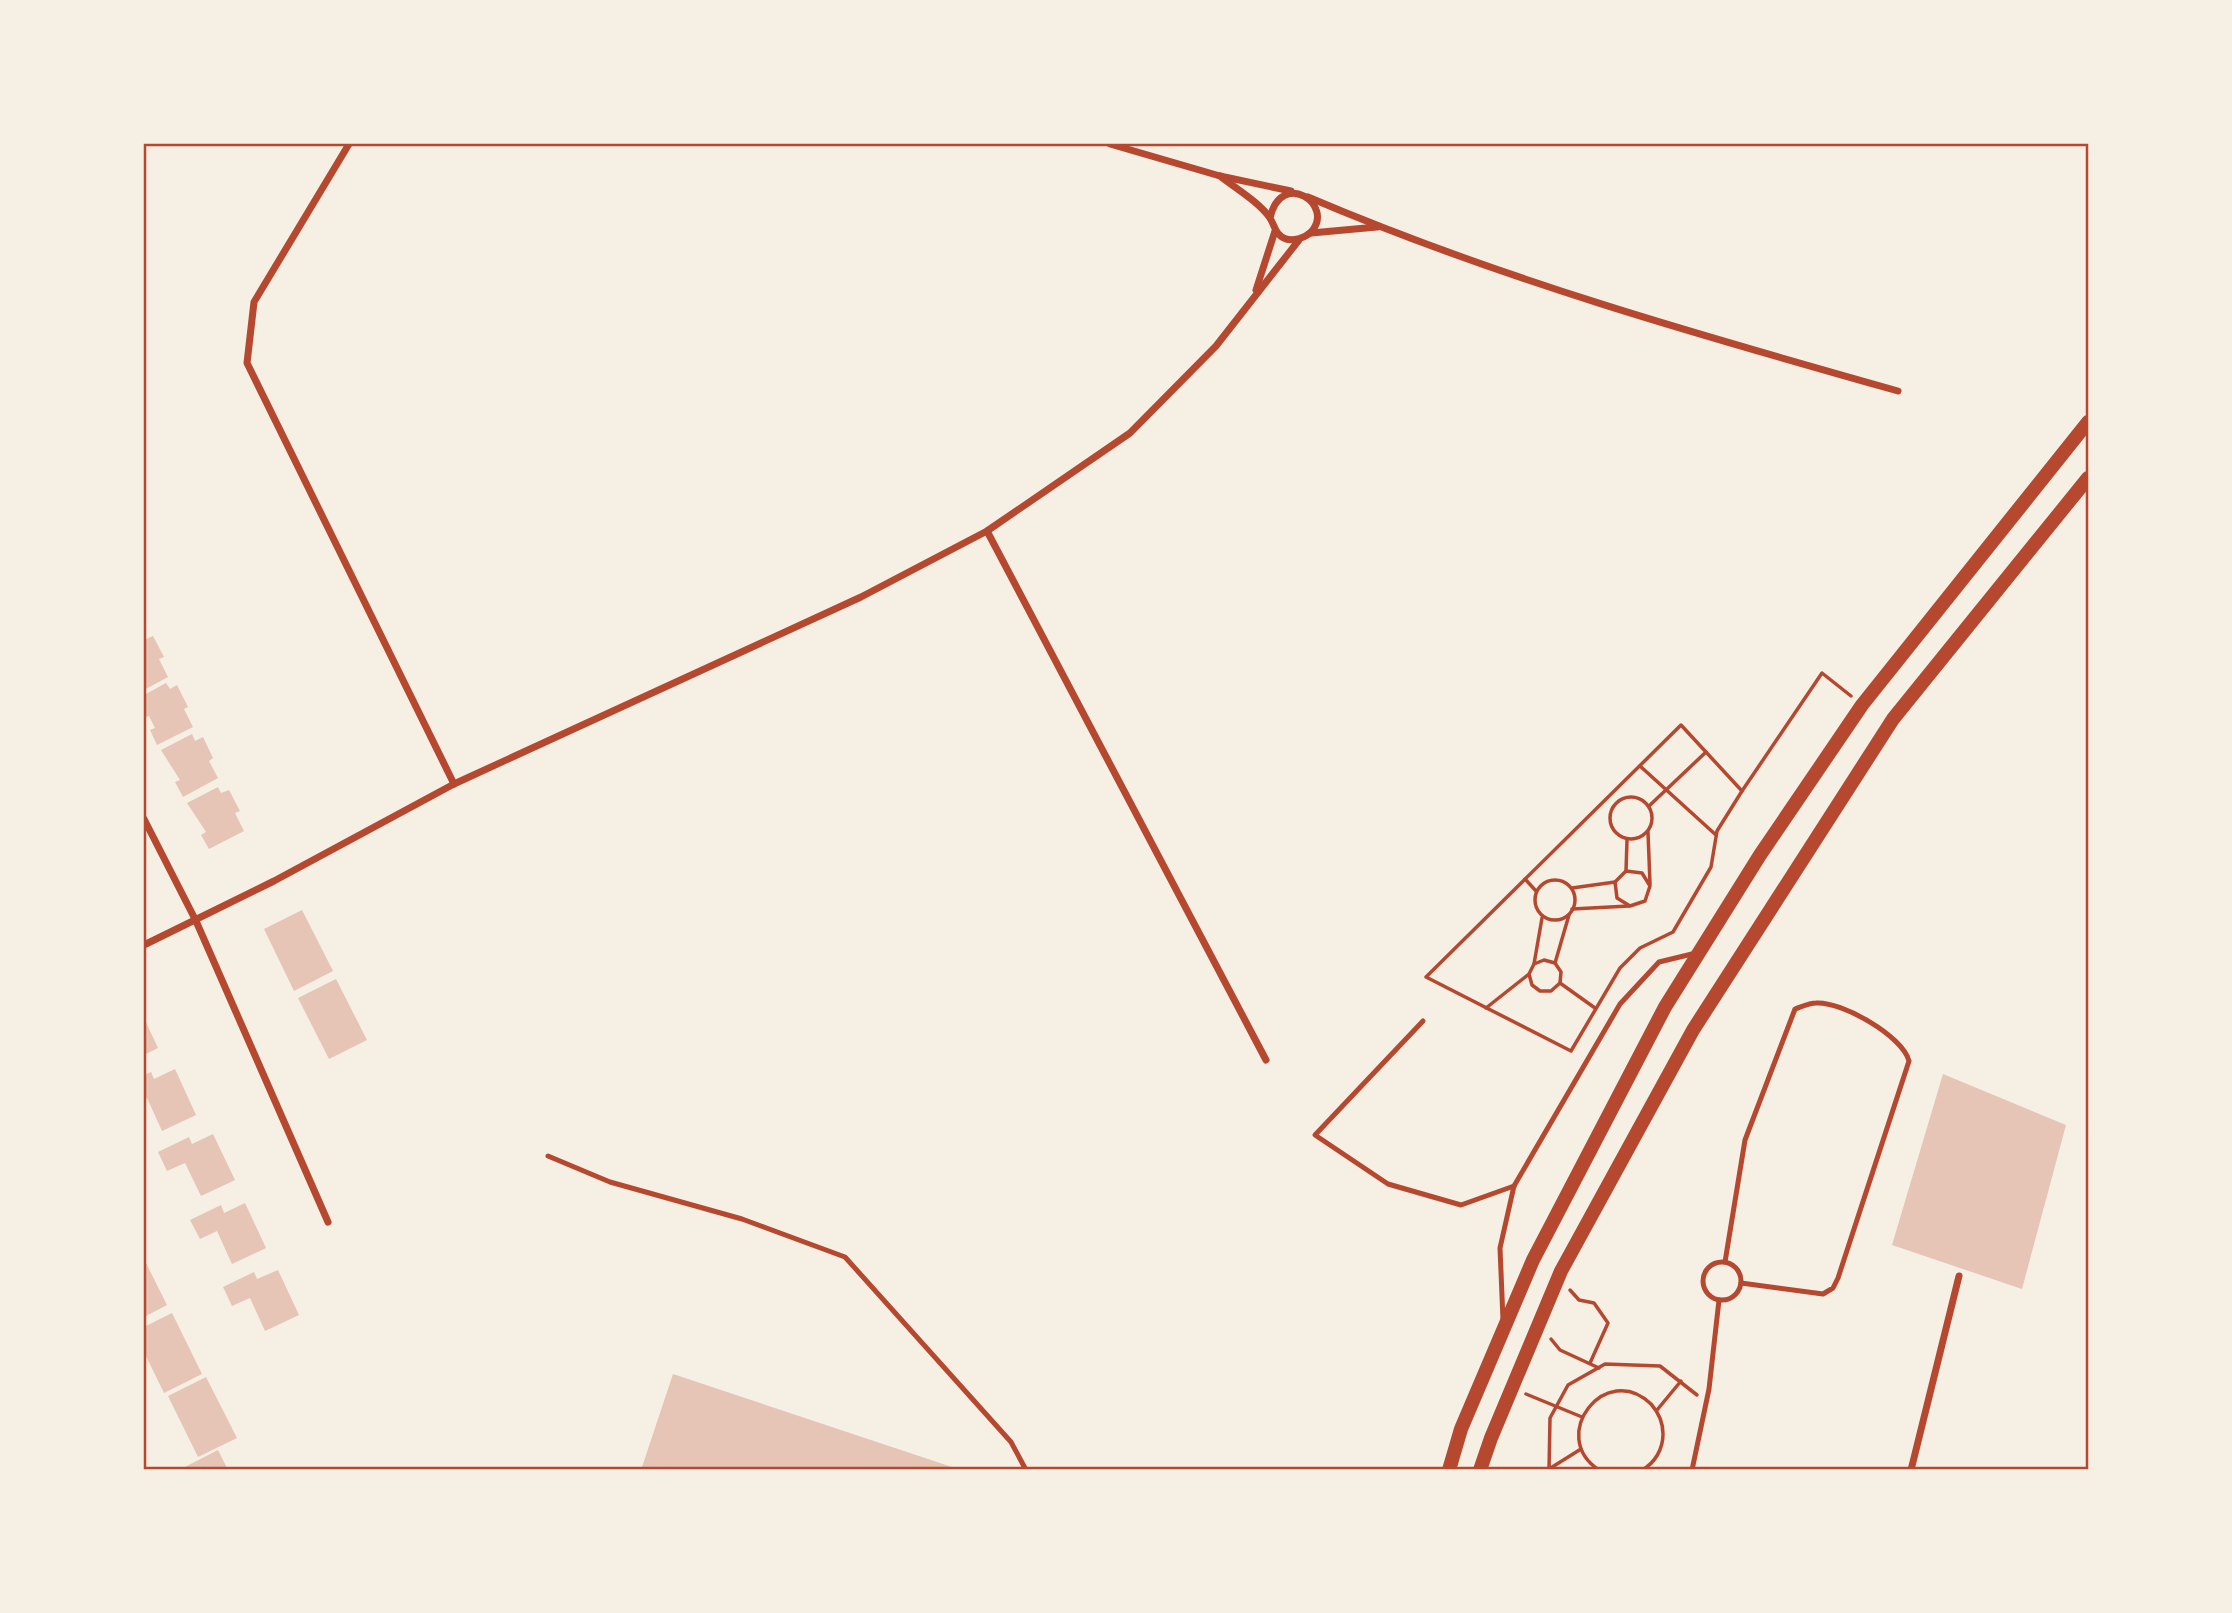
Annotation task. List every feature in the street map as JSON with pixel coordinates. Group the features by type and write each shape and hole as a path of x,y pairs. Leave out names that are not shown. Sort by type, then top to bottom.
{"main road":[{"path":"1449,1469 1461,1429 1533,1260 1665,1007 1759,855 1861,705 2088,422"},
{"path":"1480,1469 1558,1279 1693,1030 1893,719 2088,478"}],"street":[{"path":"349,144 254,302 247,363 454,784"},
{"path":"1110,144 1220,176 1295,192 1378,227 1674,328 1898,391"},
{"path":"1220,176 1270,218 1275,231 1285,239 1299,240"},
{"path":"1270,218 1273,205 1282,195 1295,192"},
{"path":"1308,197 1316,208 1317,221 1311,233"},
{"path":"144,945 196,921 454,784 849,603 987,531 1130,433 1216,346 1254,294 1299,240 1311,233 1378,227"},
{"path":"1254,294 1275,231"},
{"path":"987,531 1266,1060"},
{"path":"144,819 196,921 328,1222"},
{"path":"1911,1469 1959,1276"}],"lane":[{"path":"1503,1330 1500,1248 1514,1186 1620,1004 1659,962 1699,952"},
{"path":"1725,1262 1745,1140 1795,1009 1815,1002 1837,1005 1896,1041 1907,1054 1909,1061 1842,1269 1833,1288 1823,1294 1741,1283"},
{"path":"1423,1021 1315,1135 1388,1184 1461,1205 1514,1186"},
{"path":"548,1156 610,1182 742,1219 845,1257 1011,1442 1026,1469"},
{"path":"1725,1262 1736,1269 1741,1283 1734,1296 1720,1300 1707,1293 1703,1280 1708,1269 1725,1262"},
{"path":"1692,1469 1706,1404 1720,1300"}],"path":[{"path":"1742,791 1681,725 1426,977 1571,1051 1620,968 1640,948 1673,932 1711,867 1716,836 1742,791 1822,673 1861,705"},
{"path":"1649,806 1706,752"},
{"path":"1640,766 1716,836"},
{"path":"1614,792 1619,800"},
{"path":"1635,797 1649,806 1653,822 1643,836 1627,840 1614,831 1610,814 1619,800 1635,797"},
{"path":"1572,909 1630,906 1645,901 1650,886 1648,830"},
{"path":"1569,915 1556,921 1542,917 1534,905 1536,891 1546,880 1560,879 1572,887 1615,882 1626,871 1627,840"},
{"path":"1626,871 1642,873 1650,886"},
{"path":"1525,879 1536,891"},
{"path":"1615,882 1617,898 1630,906"},
{"path":"1555,963 1569,915 1576,902 1572,887"},
{"path":"1486,1008 1529,974 1534,964 1542,917"},
{"path":"1529,974 1532,985 1541,991 1551,991 1560,983 1561,972 1555,963 1544,960 1534,964"},
{"path":"1560,983 1612,1018"},
{"path":"1558,1279 1579,1300 1594,1303 1608,1323 1590,1363"},
{"path":"1540,1323 1560,1350 1599,1368"},
{"path":"1549,1469 1550,1418 1569,1385 1605,1364 1660,1366 1706,1404"},
{"path":"1657,1410 1681,1381"},
{"path":"1512,1388 1582,1417"},
{"path":"1595,1468 1581,1449 1579,1433 1582,1417 1592,1402 1608,1393 1627,1391 1644,1397 1657,1410 1663,1425 1663,1440 1658,1455 1650,1468 1642,1469"},
{"path":"1549,1469 1581,1449"}],"building":[{"path":"153,636 164,657 159,659 168,677 144,690 144,640"},
{"path":"166,683 170,689 177,685 188,707 184,709 193,727 157,745 150,730 155,728 149,716 146,717 144,713 144,695"},
{"path":"192,734 195,741 203,737 213,758 209,761 218,778 183,797 175,782 180,780 161,750"},
{"path":"218,787 221,793 229,790 240,811 235,813 244,831 209,849 201,835 206,832 187,803"},
{"path":"302,910 333,971 294,991 264,929"},
{"path":"336,979 367,1040 329,1059 298,998"},
{"path":"144,1018 158,1048 144,1055"},
{"path":"175,1069 196,1115 162,1131 147,1098 144,1100 144,1075 151,1072 154,1079"},
{"path":"1943,1074 2066,1125 2022,1289 1892,1245"},
{"path":"213,1134 235,1180 201,1196 185,1163 167,1171 158,1152 189,1137 192,1144"},
{"path":"245,1203 266,1248 232,1264 217,1231 200,1239 190,1220 221,1205 224,1213"},
{"path":"144,1259 167,1305 144,1317"},
{"path":"278,1270 299,1315 265,1331 250,1298 232,1306 223,1287 254,1272 257,1279"},
{"path":"172,1313 202,1374 164,1393 144,1352 144,1327"},
{"path":"673,1374 958,1469 958,1470 641,1470"},
{"path":"206,1377 237,1438 198,1457 168,1396"},
{"path":"218,1450 228,1470 179,1470"}]}
